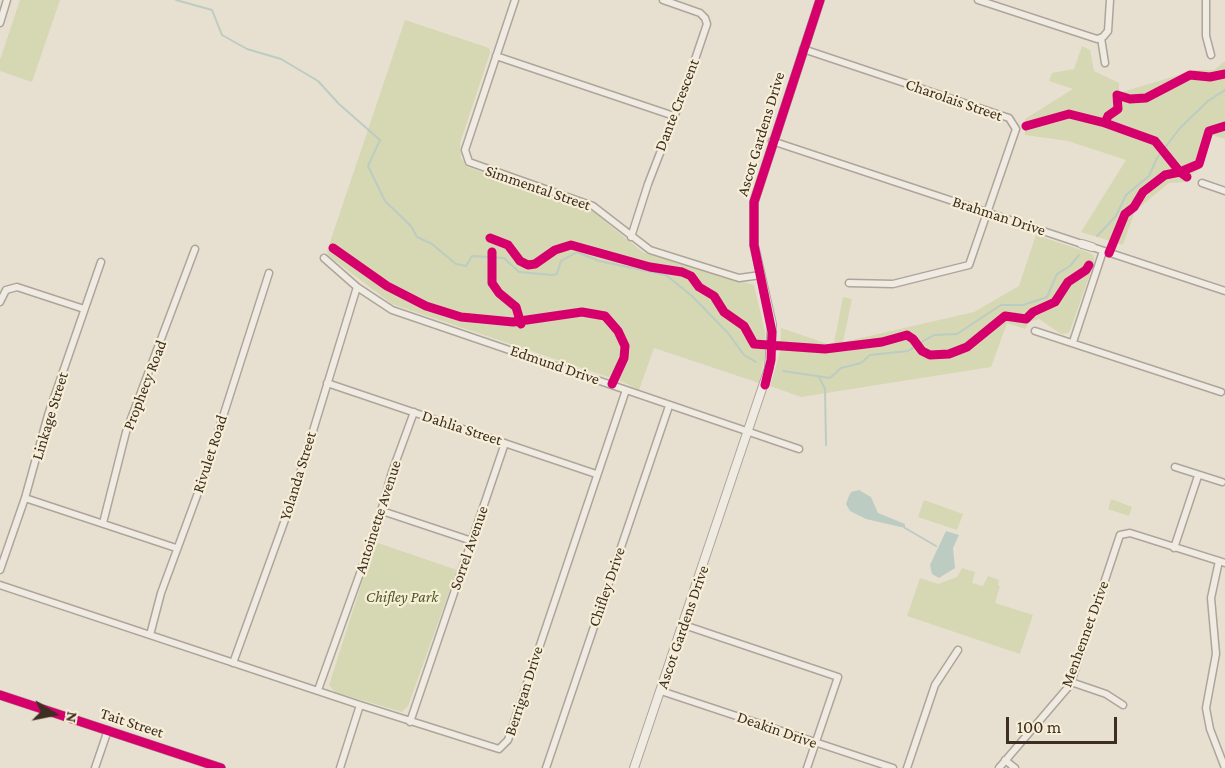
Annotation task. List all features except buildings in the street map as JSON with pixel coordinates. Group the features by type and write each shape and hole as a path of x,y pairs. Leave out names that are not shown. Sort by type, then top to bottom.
{"street":[{"path":"0,23 7,0"},
{"name":"Simmental Street","path":"515,0 496,42 496,56 466,147 467,160 473,165 593,206 650,250 738,278 761,275"},
{"name":"Dante Crescent","path":"632,237 648,184 699,50 706,20 700,13 663,0"},
{"name":"Ascot Gardens Drive","path":"634,768 768,374 772,351 771,318 754,245 753,210 756,190 820,0"},
{"path":"978,0 1092,38 1101,38 1109,29 1110,0"},
{"path":"1206,0 1206,36 1211,55"},
{"path":"1101,38 1105,63"},
{"name":"Charolais Street","path":"803,49 1012,120 1016,132 989,213"},
{"path":"496,56 674,116"},
{"name":"Brahman Drive","path":"772,141 1225,291"},
{"path":"1202,183 1225,191"},
{"path":"849,284 892,284 967,267 973,260 989,213"},
{"name":"Prophecy Road","path":"103,523 126,432 195,249"},
{"path":"1073,342 1103,251"},
{"name":"Edmund Drive","path":"324,258 357,287 392,309 799,449"},
{"name":"Linkage Street","path":"0,570 25,498 48,415 101,262"},
{"name":"Rivulet Road","path":"150,635 176,548 202,482 269,273"},
{"path":"0,302 6,290 17,287 84,309"},
{"name":"Yolanda Street","path":"233,663 286,516 357,287"},
{"path":"1035,331 1221,392"},
{"name":"Dahlia Street","path":"327,383 596,474"},
{"name":"Berrigan Drive","path":"0,585 410,722 493,749 501,748 507,744 626,390"},
{"name":"Chifley Drive","path":"546,768 669,406"},
{"name":"Antoinette Avenue","path":"318,690 382,511 392,472 414,412"},
{"name":"Sorrel Avenue","path":"410,722 505,443"},
{"path":"1175,467 1222,482"},
{"path":"1198,476 1174,548 1222,562 1211,598 1216,654 1206,708 1210,729 1225,768"},
{"path":"25,498 176,548"},
{"path":"382,511 472,541"},
{"name":"Menhennet Drive","path":"999,768 1067,690 1115,549 1122,537 1138,536 1174,548"},
{"path":"684,625 838,677 807,768"},
{"path":"907,768 935,685 958,650"},
{"path":"1071,682 1106,694 1123,705"},
{"name":"Deakin Drive","path":"661,691 893,768"},
{"name":"Tait Street","path":"0,695 217,767"},
{"path":"340,768 360,705"},
{"path":"95,768 108,730"},
{"path":"1005,760 1015,768"}],"green space":[{"path":"20,0 60,0 32,82 0,71 0,60"},
{"path":"405,20 489,48 490,53 460,143 461,158 467,167 591,210 644,253 754,285 765,332 765,355 759,383 654,348 639,390 623,382 392,304 329,256 327,251"},
{"path":"1082,46 1090,50 1094,71 1119,83 1119,93 1195,70 1214,70 1225,61 1225,139 1211,135 1200,169 1192,174 1188,182 1169,183 1135,211 1123,245 1081,232 1126,160 1068,141 1025,135 1025,119 1073,89 1049,81 1052,73 1074,69"},
{"path":"1036,235 1094,256 1094,263 1069,333 1061,334 1039,319 1029,322 1025,329 1007,323 991,367 801,397 770,386 780,352 781,328 828,344 834,343 843,297 852,299 843,342 974,312 1019,286"},
{"path":"1111,499 1132,507 1129,516 1108,509"},
{"path":"924,500 963,514 957,530 918,517"},
{"name":"Chifley Park","path":"375,542 457,570 408,706 402,712 335,692 329,685"},
{"path":"962,568 975,572 972,583 983,586 988,576 999,580 998,585 1000,586 995,603 1033,615 1020,654 907,616 920,578 938,584 957,577"}],"shaded area":[{"path":"859,490 871,497 878,513 905,524 905,528 866,519 850,511 846,504 848,498 851,492"},
{"path":"946,531 959,535 953,548 955,568 939,578 932,574 930,565"}],"waterway":[{"path":"176,0 212,10 222,35 247,49 281,59 318,81 339,104 380,140 368,166 385,201 411,226 417,237 432,244 456,264 466,266 472,256 504,258 519,272 552,275 557,274 561,261 577,252 599,261 666,275 692,296 728,333 744,355 756,362"},
{"path":"1097,236 1116,216 1126,195 1149,176 1157,158 1180,128 1208,101 1225,90"},
{"path":"918,344 934,335 957,334 1001,305 1023,305 1047,297 1057,274 1070,266 1079,255"},
{"path":"783,371 830,378 841,368 861,363 870,355 908,351 916,346"},
{"path":"819,377 825,389 826,445"},
{"path":"905,528 936,546"}],"cycle path":[{"path":"765,385 771,360 772,332 754,245 754,202 820,0"},
{"path":"1105,123 1108,116 1118,109 1117,95 1130,99 1146,98 1190,75 1210,77 1225,74"},
{"path":"1026,126 1069,114 1105,123 1155,141 1180,172 1199,164 1209,131 1225,126"},
{"path":"1109,253 1125,214 1134,207 1143,192 1165,175 1180,172 1187,177"},
{"path":"490,238 508,245 520,261 528,265 535,264 555,250 571,245 650,267 682,272 691,276 699,287 714,296 724,312 744,326 754,344 825,349 882,342 907,335 922,351 930,355 949,354 967,347 1005,316 1026,319 1033,312 1055,302 1068,282 1086,270 1089,265"},
{"path":"333,248 387,286 426,306 461,317 513,322 582,312 605,316 618,331 625,346 624,358 612,384"},
{"path":"492,252 492,283 499,293 516,307 521,324"},
{"path":"0,695 221,768"}]}
